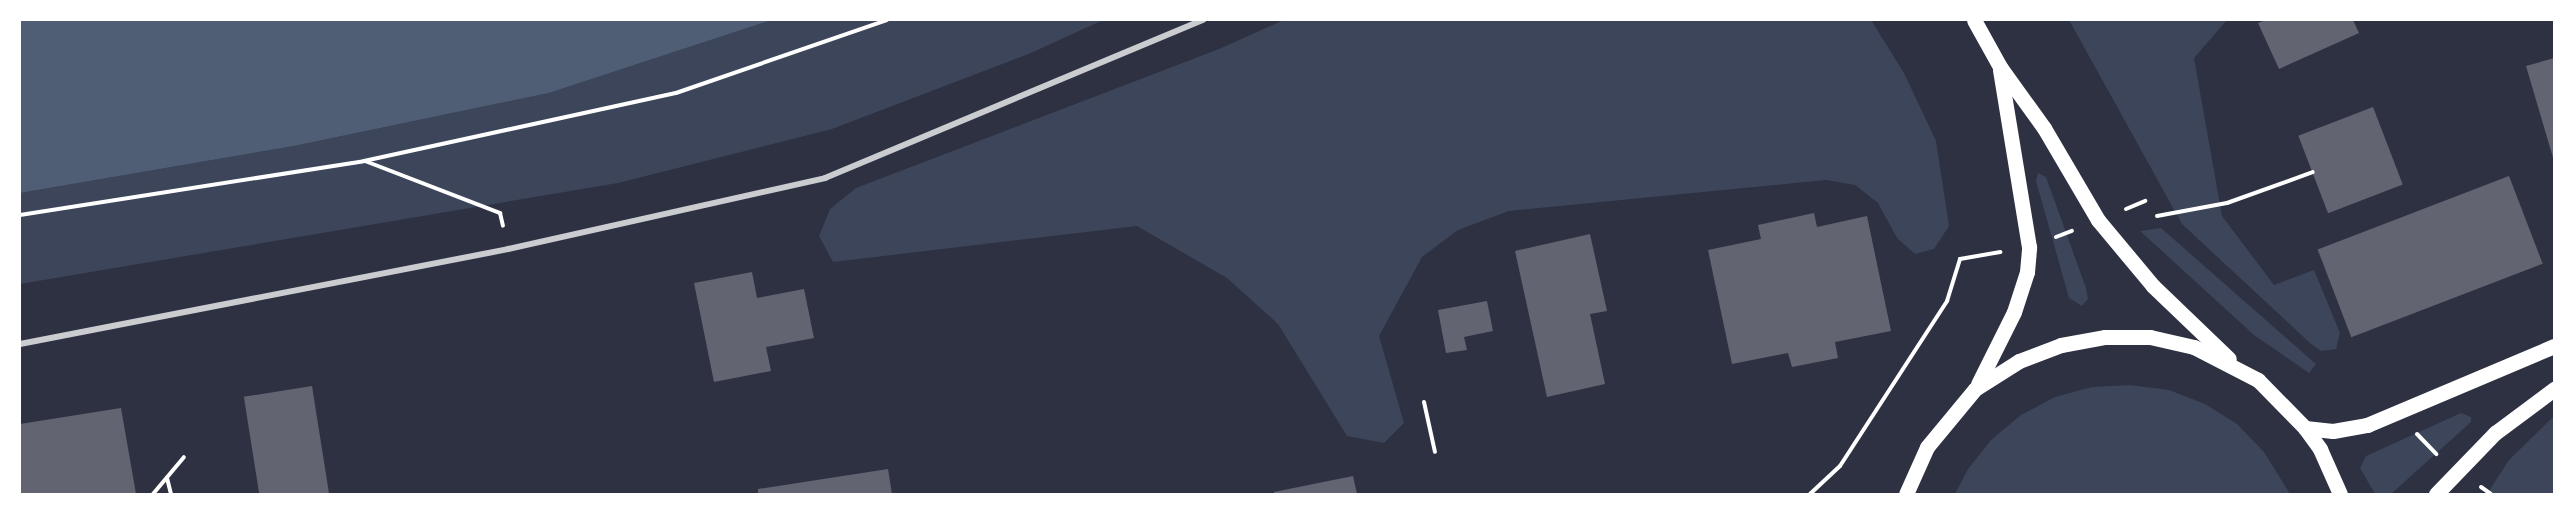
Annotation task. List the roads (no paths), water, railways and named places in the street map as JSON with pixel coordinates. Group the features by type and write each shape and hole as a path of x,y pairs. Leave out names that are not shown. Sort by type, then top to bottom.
{"main road":[{"path":"1974,20 2000,68 2044,128 2098,220 2126,256 2235,365 2278,396 2306,428 2320,449 2340,495"},
{"path":"1905,492 1927,447 1975,389 2004,338 2027,272 2028,256 2000,68"},
{"path":"1975,389 2019,361 2061,345 2105,337 2150,338 2194,347 2235,365"},
{"path":"2306,428 2333,431 2367,425 2554,346"},
{"path":"2436,495 2495,433 2554,388"}],"street":[{"path":"20,344 508,249 825,178 1203,20"}]}
